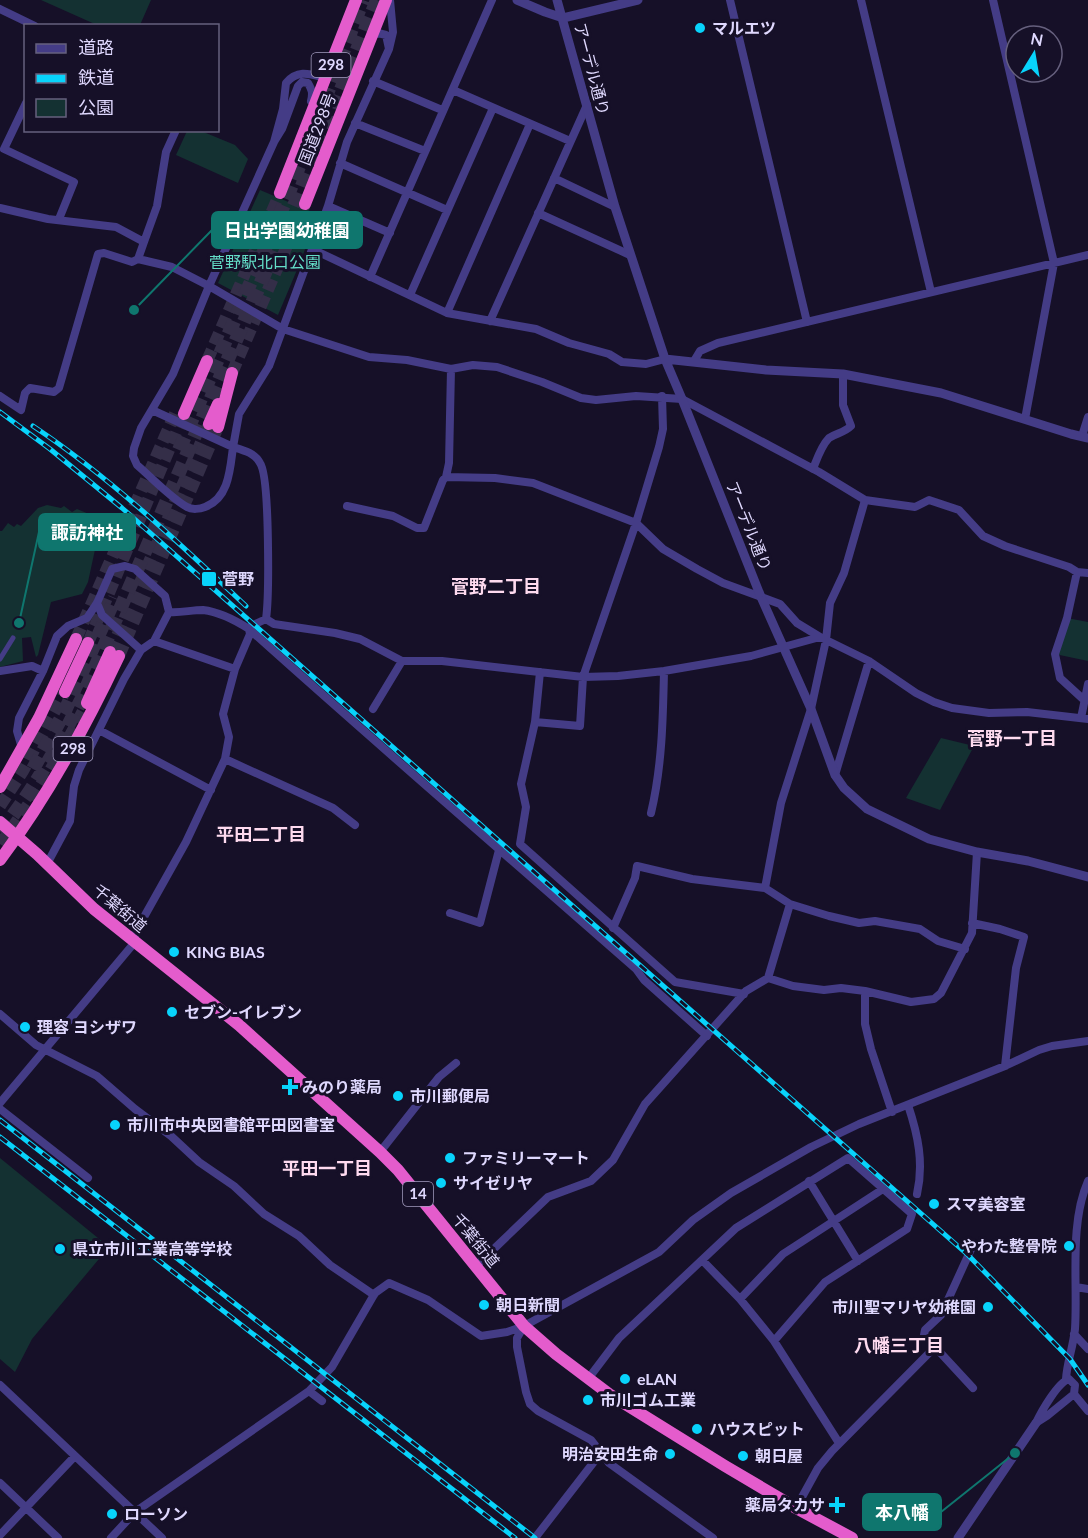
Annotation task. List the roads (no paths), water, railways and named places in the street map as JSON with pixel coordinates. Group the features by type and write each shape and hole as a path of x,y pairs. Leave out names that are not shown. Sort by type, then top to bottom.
{"highway":[{"name":"国道298号","path":"280,193 356,0"},
{"name":"国道298号","path":"305,204 388,0"},
{"path":"180,411 207,361"},
{"path":"213,425 232,373"},
{"name":"298","path":"0,788 82,641 65,692"},
{"name":"298","path":"0,860 62,767 94,709 115,654 87,703"},
{"name":"千葉街道","path":"0,822 94,909 239,1024 380,1152 398,1170 524,1326 588,1379 725,1466 852,1538"}],"street":[{"path":"326,78 308,73 297,73 286,83 283,109 274,141 172,374 141,428 134,448 133,456 137,465 189,509 201,509 214,503 228,478 239,414 269,366 328,206 355,123 388,49 393,32 388,0"},
{"path":"370,276 492,0"},
{"path":"517,0 563,18 638,0"},
{"name":"アーデル通り","path":"557,0 615,207 665,359 761,597 811,709 835,775 844,788 867,809 929,839 1088,877"},
{"path":"729,0 807,322"},
{"path":"861,0 931,292"},
{"path":"993,0 1054,263 1025,419"},
{"path":"0,9 31,24"},
{"path":"372,36 378,33 386,35 388,49"},
{"path":"373,81 442,111"},
{"path":"274,141 282,129 298,86 302,82 308,83 313,93 309,109 310,117"},
{"path":"453,90 570,141"},
{"path":"490,321 587,105"},
{"path":"24,107 4,149 74,182 59,219"},
{"path":"410,295 492,108"},
{"path":"355,123 425,151"},
{"path":"447,313 530,124"},
{"path":"138,259 157,206 166,152 175,132"},
{"path":"340,164 447,210"},
{"path":"554,178 615,207"},
{"path":"328,206 390,233"},
{"path":"0,208 48,219 116,227 144,242"},
{"path":"538,213 630,255"},
{"path":"312,249 447,313 536,329 569,343 609,354 622,362 646,364 665,359 766,370 843,374 941,393 1085,437 1088,417"},
{"path":"0,396 21,410 25,393 30,388 54,392 59,388 99,254 104,253 132,262 138,259 162,263 209,285 283,330 369,357 407,360 451,369 473,365 497,367 542,381 580,398 596,400 662,396 682,399 813,469 865,500 915,507 929,500 939,503 959,510 984,536 1005,546 1069,567 1077,572 1088,573"},
{"path":"694,361 700,351 718,343 1088,255"},
{"path":"347,506 393,516 417,528 424,528 450,463 451,369"},
{"path":"813,469 828,440 846,432 851,426 843,405 843,374"},
{"path":"535,722 580,726 583,677 636,523 663,429 662,396"},
{"path":"152,410 246,451 259,460 262,466 266,501 268,593 266,619"},
{"path":"446,477 495,478 533,483 636,523 663,549 697,569 723,583 780,604 797,623 823,639 869,661 916,693 952,708 989,713 1027,712 1084,718 1083,699 1088,684"},
{"path":"765,888 781,803 811,709 830,603 844,573 865,500"},
{"path":"22,748 17,731 20,718 60,631 87,618 97,603 112,569 125,566 135,569 165,596 169,607 168,612 154,641 141,650 119,688 79,770 74,786 70,821 47,864"},
{"path":"1077,572 1067,618 1055,654 1060,678 1083,699"},
{"path":"97,603 102,615 141,650"},
{"path":"168,612 186,613 203,610 225,616 249,629 636,969 644,980 708,1036"},
{"path":"0,1103 135,942 135,933 186,842 225,759 229,737 223,714 235,669 250,634 250,626 266,619"},
{"path":"266,619 274,624 360,639 402,661 442,661 583,677 664,671 752,656 823,639"},
{"path":"0,659 13,638"},
{"path":"154,641 235,669"},
{"path":"373,709 402,661"},
{"path":"835,775 869,661"},
{"path":"0,671 32,666 43,671"},
{"path":"651,813 657,789 663,729 664,671"},
{"path":"540,672 535,722 521,784 526,807 520,844 675,982 744,994"},
{"path":"99,730 211,790"},
{"path":"225,759 333,808 355,825"},
{"path":"62,767 79,770"},
{"path":"450,913 480,923 499,850"},
{"path":"768,978 793,986 824,990 841,988 865,991 911,1002 934,999 941,993 972,933 977,852"},
{"path":"613,928 637,867 692,879 765,888 790,904 859,923 875,921 920,929 938,941 965,949"},
{"path":"476,1266 548,1197 591,1181 613,1160 645,1104 744,994 768,978 790,904"},
{"path":"972,923 1024,937 1016,968 1005,1066"},
{"path":"865,991 865,1024 892,1112"},
{"path":"0,1014 45,1051 97,1076 171,1136 199,1162 234,1186 264,1214 299,1236 330,1265 374,1295"},
{"path":"111,1538 135,1512 309,1391 332,1367 374,1295 389,1283 428,1300 481,1336 507,1332 524,1326 660,1252 693,1220 731,1193 838,1134 1052,1046 1088,1041"},
{"path":"380,1152 439,1077 456,1063"},
{"path":"908,1106 916,1128 921,1164 921,1176 916,1194"},
{"path":"0,1109 88,1178"},
{"path":"588,1379 619,1338 736,1228 848,1158 912,1214 907,1229 825,1282 774,1341"},
{"path":"809,1181 858,1261"},
{"path":"958,1538 1036,1423 1041,1412 1066,1379 1074,1334 1079,1219 1088,1181"},
{"path":"740,1299 783,1254 883,1189"},
{"path":"973,1245 941,1315 925,1330 924,1335 973,1388"},
{"path":"702,1260 740,1299 774,1341 839,1443"},
{"path":"1076,1287 1088,1289"},
{"path":"524,1326 517,1338 517,1347 530,1404 538,1411 591,1440 609,1463 713,1538"},
{"path":"1074,1334 1088,1349"},
{"path":"796,1508 818,1468 839,1443 934,1348"},
{"path":"1036,1423 1074,1394 1075,1385 1066,1379"},
{"path":"0,1385 162,1538"},
{"path":"309,1391 322,1401"},
{"path":"1074,1394 1088,1411"},
{"path":"535,1538 600,1454"},
{"path":"0,1535 75,1456"},
{"path":"0,1483 58,1538"}],"tunnel":[{"path":"179,450 288,195 363,0"},
{"path":"0,832 44,768 81,700 296,201 377,0"},
{"path":"207,361 280,193"},
{"path":"232,373 305,204"},
{"path":"76,639 177,409"},
{"path":"88,643 184,414"},
{"path":"110,652 209,424"},
{"path":"119,656 218,427"},
{"path":"33,769 64,713 115,598"},
{"path":"0,806 23,771 65,692"},
{"path":"0,844 47,775 87,703"}],"railway":[{"path":"0,412 50,449 122,508 968,1255 1070,1359 1088,1385"},
{"path":"33,426 117,489 246,606"},
{"path":"0,1120 535,1538"},
{"path":"0,1137 515,1538"}],"place":[{"name":"マルエツ","path":"700,28"},
{"name":"日出学園幼稚園","path":"134,310"},
{"name":"菅野","path":"209,579"},
{"name":"諏訪神社","path":"19,623"},
{"name":"KING BIAS","path":"174,952"},
{"name":"セブン-イレブン","path":"172,1012"},
{"name":"理容 ヨシザワ","path":"25,1027"},
{"name":"みのり薬局","path":"290,1087"},
{"name":"市川郵便局","path":"398,1096"},
{"name":"市川市中央図書館平田図書室","path":"115,1125"},
{"name":"ファミリーマート","path":"450,1158"},
{"name":"サイゼリヤ","path":"441,1183"},
{"name":"スマ美容室","path":"934,1204"},
{"name":"やわた整骨院","path":"1069,1246"},
{"name":"県立市川工業高等学校","path":"60,1249"},
{"name":"朝日新聞","path":"484,1305"},
{"name":"市川聖マリヤ幼稚園","path":"988,1307"},
{"name":"eLAN","path":"625,1379"},
{"name":"市川ゴム工業","path":"588,1400"},
{"name":"ハウスピット","path":"697,1429"},
{"name":"本八幡","path":"1015,1453"},
{"name":"明治安田生命","path":"670,1454"},
{"name":"朝日屋","path":"743,1456"},
{"name":"薬局タカサ","path":"837,1505"},
{"name":"ローソン","path":"112,1514"}],"district":[{"name":"菅野二丁目","path":"496,587"},
{"name":"菅野一丁目","path":"1012,739"},
{"name":"平田二丁目","path":"261,835"},
{"name":"平田一丁目","path":"327,1169"},
{"name":"八幡三丁目","path":"899,1346"}],"park label":[{"name":"菅野駅北口公園","path":"265,262"}]}
